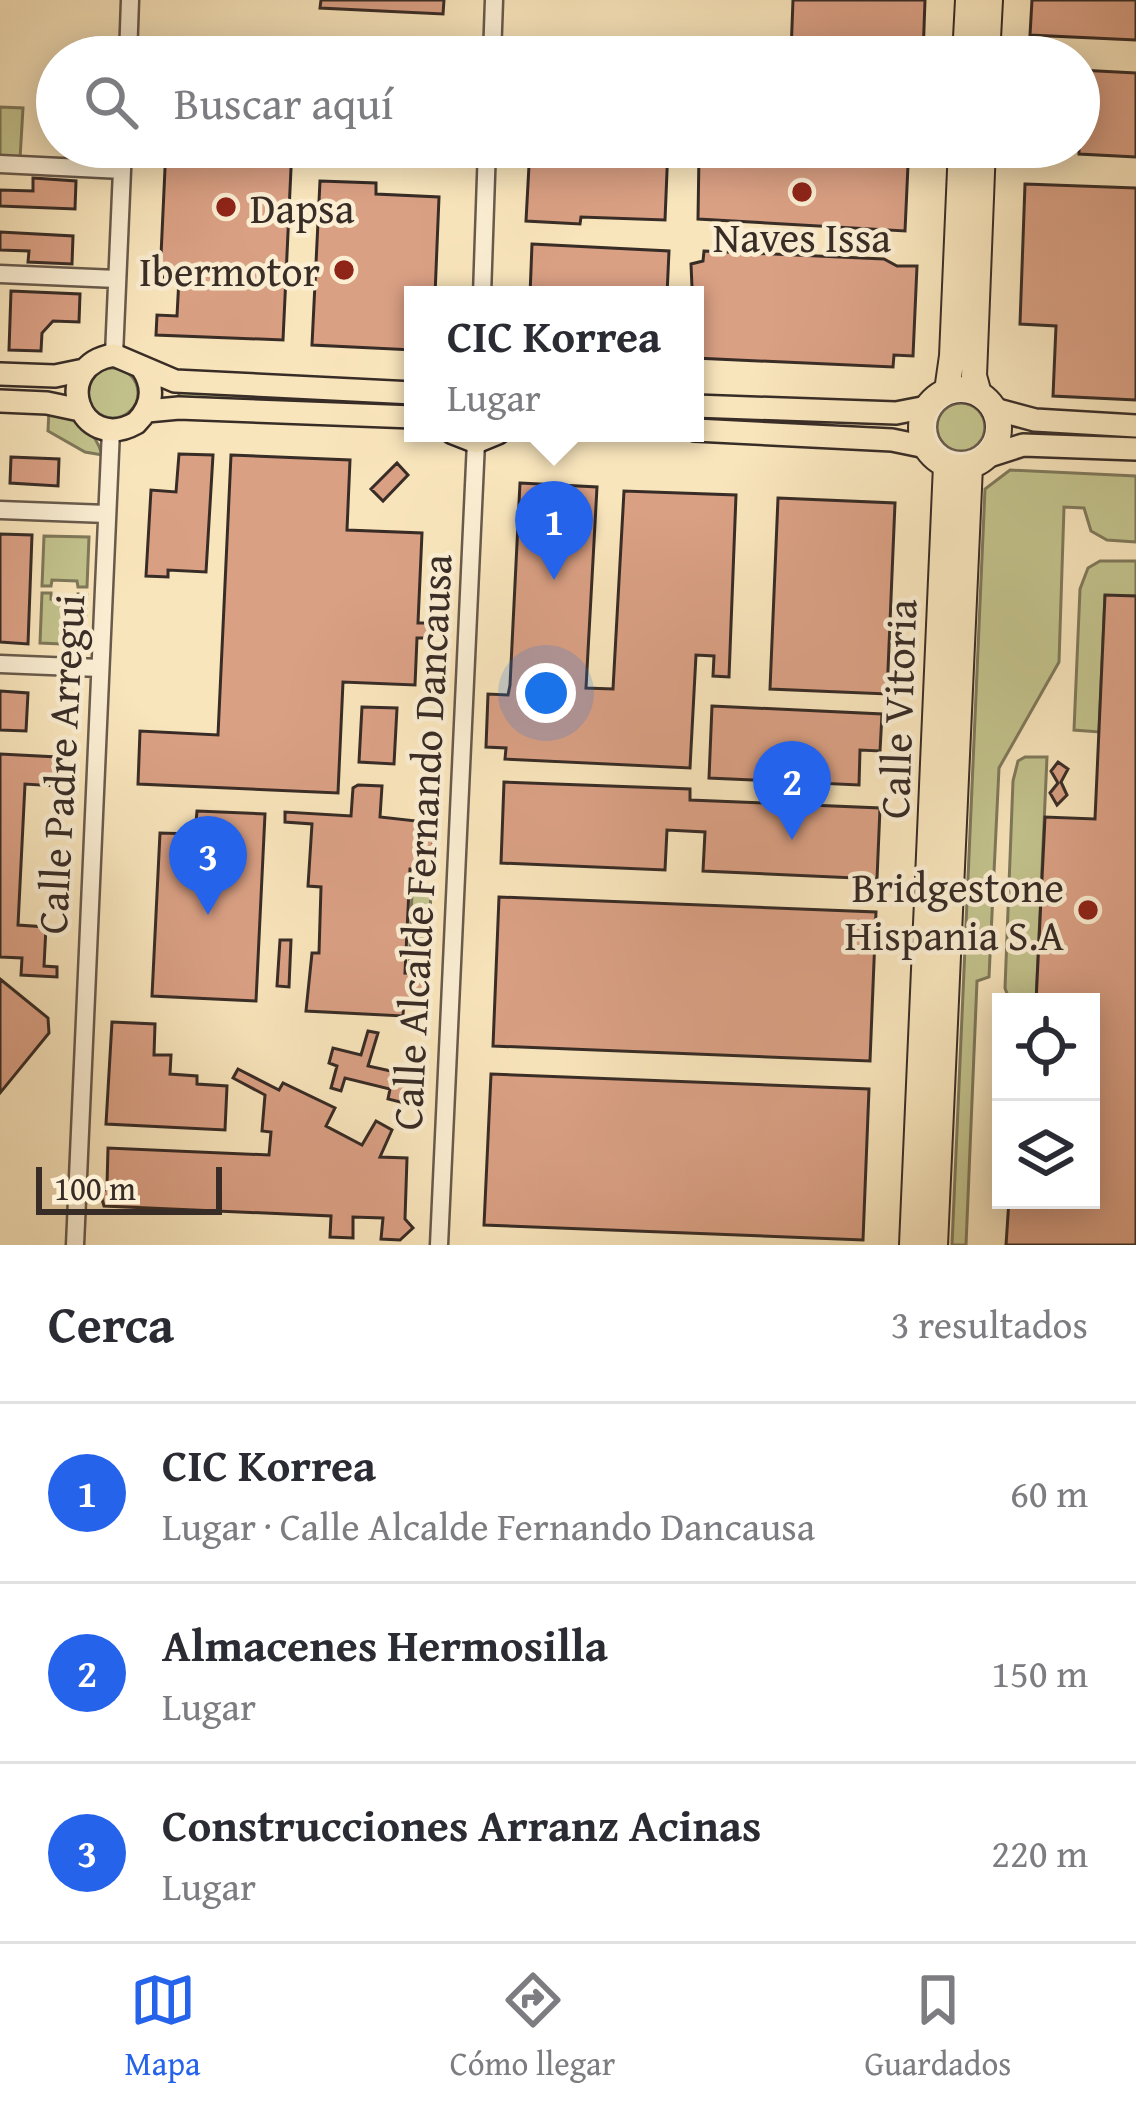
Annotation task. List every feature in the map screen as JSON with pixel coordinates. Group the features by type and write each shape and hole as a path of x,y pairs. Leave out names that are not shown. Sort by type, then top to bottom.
{"highway":[{"path":"966,36 968,0"},
{"path":"988,36 990,0"},
{"path":"961,168 952,356 921,427 929,445 967,463 999,435 974,376 982,168"},
{"path":"937,399 963,389 987,402"},
{"name":"Calle Vitoria","path":"912,1245 967,463"},
{"name":"Calle Vitoria","path":"935,1245 967,463"}],"main road":[{"path":"0,374 55,376 84,370 99,358 114,355 175,381 404,393"},
{"path":"84,370 77,387 80,410 90,422 111,430 130,426 147,411 152,389 142,368"},
{"path":"704,406 887,413 937,399"},
{"path":"0,401 80,410"},
{"path":"987,402 1035,420 1136,426"},
{"path":"147,411 179,408 404,417"},
{"path":"704,430 929,445"},
{"path":"967,463 1023,445 1136,449"}],"street":[{"path":"129,36 130,0"},
{"path":"493,36 494,0"},
{"path":"0,164 36,166"},
{"path":"81,168 122,170 114,355"},
{"path":"482,286 486,168"},
{"path":"0,274 118,279"},
{"name":"Calle Padre Arregui","path":"75,1245 111,430"},
{"name":"Calle Alcalde Fernando Dancausa","path":"439,1245 476,442"},
{"path":"0,510 107,514"},
{"path":"0,664 100,668"}],"green space":[{"path":"0,107 23,108 20,159 0,158"},
{"path":"113,368 131,375 138,393 131,411 113,418 95,411 88,393 95,375"},
{"path":"179,389 404,400 404,410 179,401"},
{"path":"960,398 981,407 990,428 981,449 960,458 939,449 930,428 939,407"},
{"path":"49,410 82,425 95,438 102,455 85,452 48,431"},
{"path":"1010,470 1136,476 1136,542 1107,540 1091,531 1084,508 1064,507 1059,662 999,768 989,977 977,981 966,1245 952,1245 985,489"},
{"path":"44,536 89,537 87,587 78,587 77,581 52,580 51,586 42,586"},
{"path":"1100,561 1136,561 1136,596 1105,596 1099,732 1074,730 1080,589 1088,568"},
{"path":"42,593 51,593 51,599 77,600 78,594 87,595 84,645 40,643"},
{"path":"1047,757 1036,993 1007,993 1005,988 1013,781 1018,761"},
{"path":"412,891 431,892 427,970 409,969"}],"building":[{"path":"321,0 444,0 443,14 320,8"},
{"path":"793,0 925,0 924,36 792,36"},
{"path":"1032,0 1136,0 1136,40 1030,35"},
{"path":"1100,71 1136,73 1136,157 1100,155"},
{"name":"Dapsa","path":"165,168 291,168 283,340 156,335 157,315 177,316 179,278 160,277"},
{"path":"529,168 667,168 665,220 581,217 580,224 526,221"},
{"name":"Naves Issa","path":"699,168 908,168 905,231 698,219"},
{"path":"33,178 76,181 75,209 0,206 0,190 33,191"},
{"path":"320,181 376,183 376,194 439,197 435,286 404,286 404,350 312,345"},
{"path":"1025,184 1136,188 1136,400 1053,396 1056,326 1020,324"},
{"path":"0,232 73,236 72,264 28,262 29,251 0,250"},
{"path":"532,244 669,251 667,286 530,286"},
{"path":"704,251 884,259 897,266 917,266 913,356 894,355 893,367 704,358 704,286 692,286 691,264 703,261"},
{"path":"11,291 80,294 79,322 53,321 42,333 41,351 9,350"},
{"path":"179,454 213,455 206,572 168,570 168,577 146,576 151,490 176,492"},
{"path":"231,455 350,460 347,530 422,533 418,623 430,623 429,638 417,638 415,685 343,682 338,793 138,784 140,731 218,735"},
{"path":"11,457 59,459 58,486 10,483"},
{"path":"397,463 408,475 383,501 371,489"},
{"path":"520,483 597,487 586,688 613,689 624,491 736,495 729,677 713,676 714,656 696,655 690,768 505,759 506,748 486,747 488,694 508,695 510,685"},
{"path":"778,498 895,503 887,694 770,689"},
{"path":"0,534 32,535 28,644 0,642"},
{"name":"Bridgestone Hispania S.A","path":"1105,595 1136,596 1136,1245 1006,1245 1008,1209 1100,1209 1100,993 1036,993 1045,817 1095,819"},
{"path":"0,691 28,693 26,731 0,730"},
{"path":"712,706 882,714 880,751 860,750 859,785 709,778"},
{"path":"362,707 397,708 394,764 359,762"},
{"path":"0,754 57,757 56,786 25,784 18,925 46,927 44,966 57,967 57,977 21,975 22,958 0,957"},
{"path":"1058,762 1068,769 1061,782 1067,795 1057,805 1050,793 1058,783 1051,771"},
{"path":"504,782 690,789 690,800 880,808 877,879 703,871 705,832 667,830 665,870 501,863"},
{"path":"382,786 380,817 434,823 432,870 410,869 405,973 427,974 426,1000 404,999 403,1016 306,1011 312,953 319,953 321,887 308,886 312,824 285,822 285,812 351,816 353,788"},
{"path":"197,811 265,814 256,1001 152,996 160,833 195,834"},
{"path":"499,897 876,912 870,1061 493,1046"},
{"path":"280,940 291,940 289,987 277,986"},
{"path":"0,979 48,1018 49,1033 0,1093"},
{"path":"112,1022 155,1024 154,1055 171,1055 170,1074 197,1076 197,1084 227,1086 225,1130 106,1124"},
{"path":"368,1031 378,1033 368,1066 410,1081 404,1103 388,1099 390,1089 345,1078 341,1091 331,1088 337,1066 329,1063 333,1048 361,1055"},
{"path":"238,1069 279,1090 283,1083 335,1108 326,1126 362,1145 376,1121 392,1130 380,1157 407,1158 405,1219 413,1228 400,1240 381,1239 383,1218 353,1217 353,1238 330,1237 331,1216 104,1206 101,1196 107,1185 108,1148 269,1155 271,1132 262,1131 265,1095 233,1078"},
{"path":"491,1074 869,1089 863,1240 484,1225"}],"place":[{"name":"Naves Issa","path":"802,192"},
{"name":"Dapsa","path":"226,207"},
{"name":"Ibermotor","path":"344,270"},
{"name":"CIC Korrea","path":"554,580"},
{"name":"Almacenes Hermosilla","path":"792,840"},
{"name":"Bridgestone Hispania S.A","path":"1088,910"},
{"name":"Construcciones Arranz Acinas","path":"208,915"}]}
